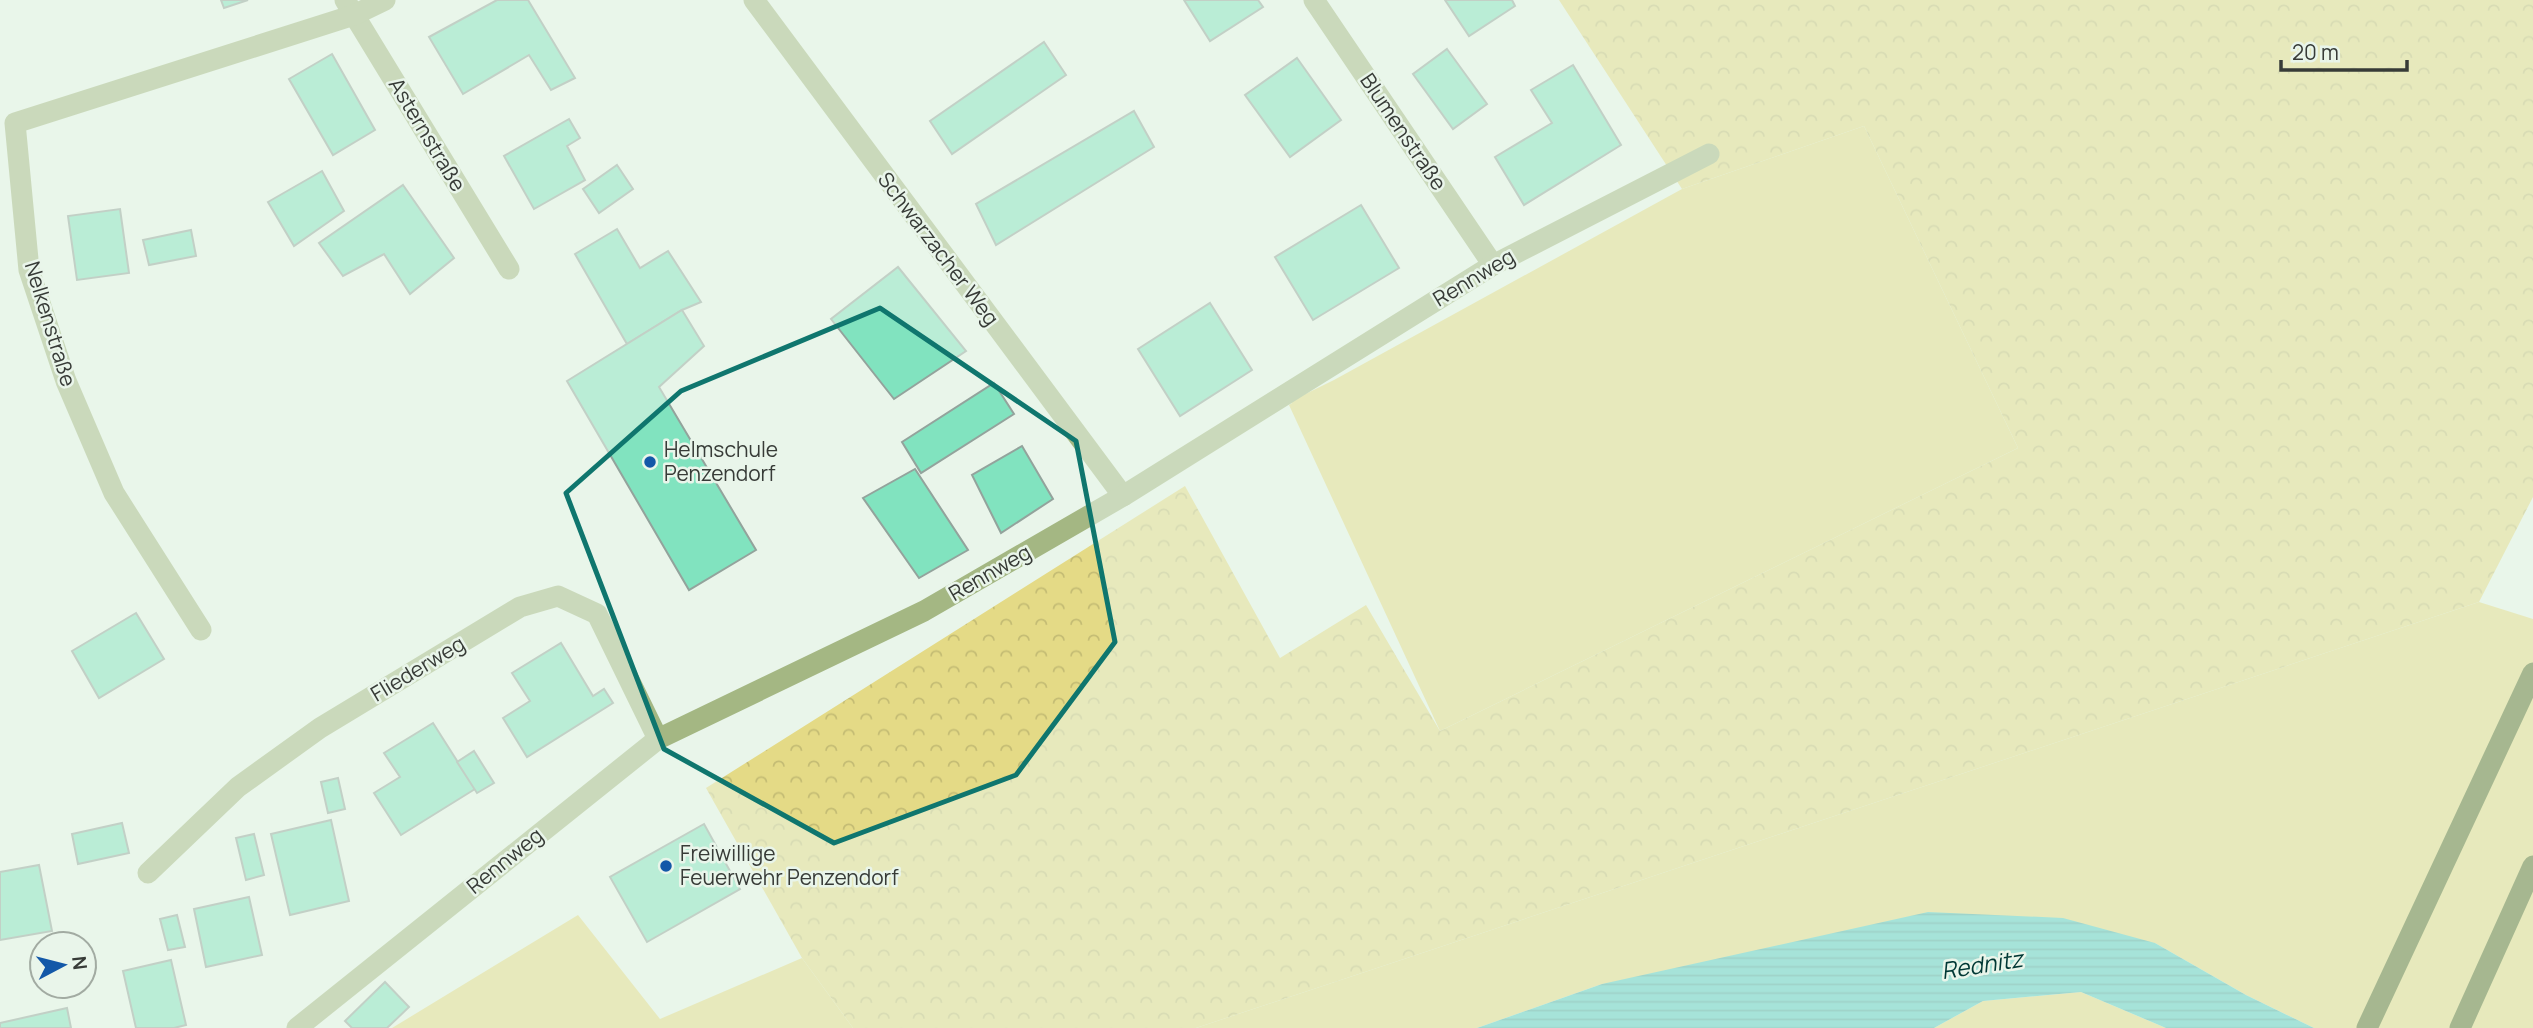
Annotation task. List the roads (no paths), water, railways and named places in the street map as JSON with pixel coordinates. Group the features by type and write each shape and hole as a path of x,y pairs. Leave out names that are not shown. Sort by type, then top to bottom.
{"highway":[{"path":"2367,1028 2533,673"},
{"path":"2460,1028 2533,866"}],"street":[{"name":"Nelkenstraße","path":"201,630 114,493 66,381 29,270 15,123 349,8 385,0"},
{"name":"Blumenstraße","path":"1314,0 1493,265"},
{"name":"Schwarzacher Weg","path":"762,3 1123,496"},
{"name":"Asternstraße","path":"349,8 509,269"},
{"name":"Rennweg","path":"297,1028 658,738 924,611 1123,496 1493,265 1709,154"},
{"name":"Fliederweg","path":"148,873 238,787 320,728 520,607 558,596 597,614 658,738"}],"water":[{"name":"Rednitz","path":"1928,912 2063,918 2155,943 2246,995 2314,1028 2166,1028 2081,992 1983,1001 1934,1028 1477,1028 1602,984"}],"place":[{"name":"Helmschule Penzendorf","path":"650,462"},
{"name":"Freiwillige Feuerwehr Penzendorf","path":"666,866"}]}
